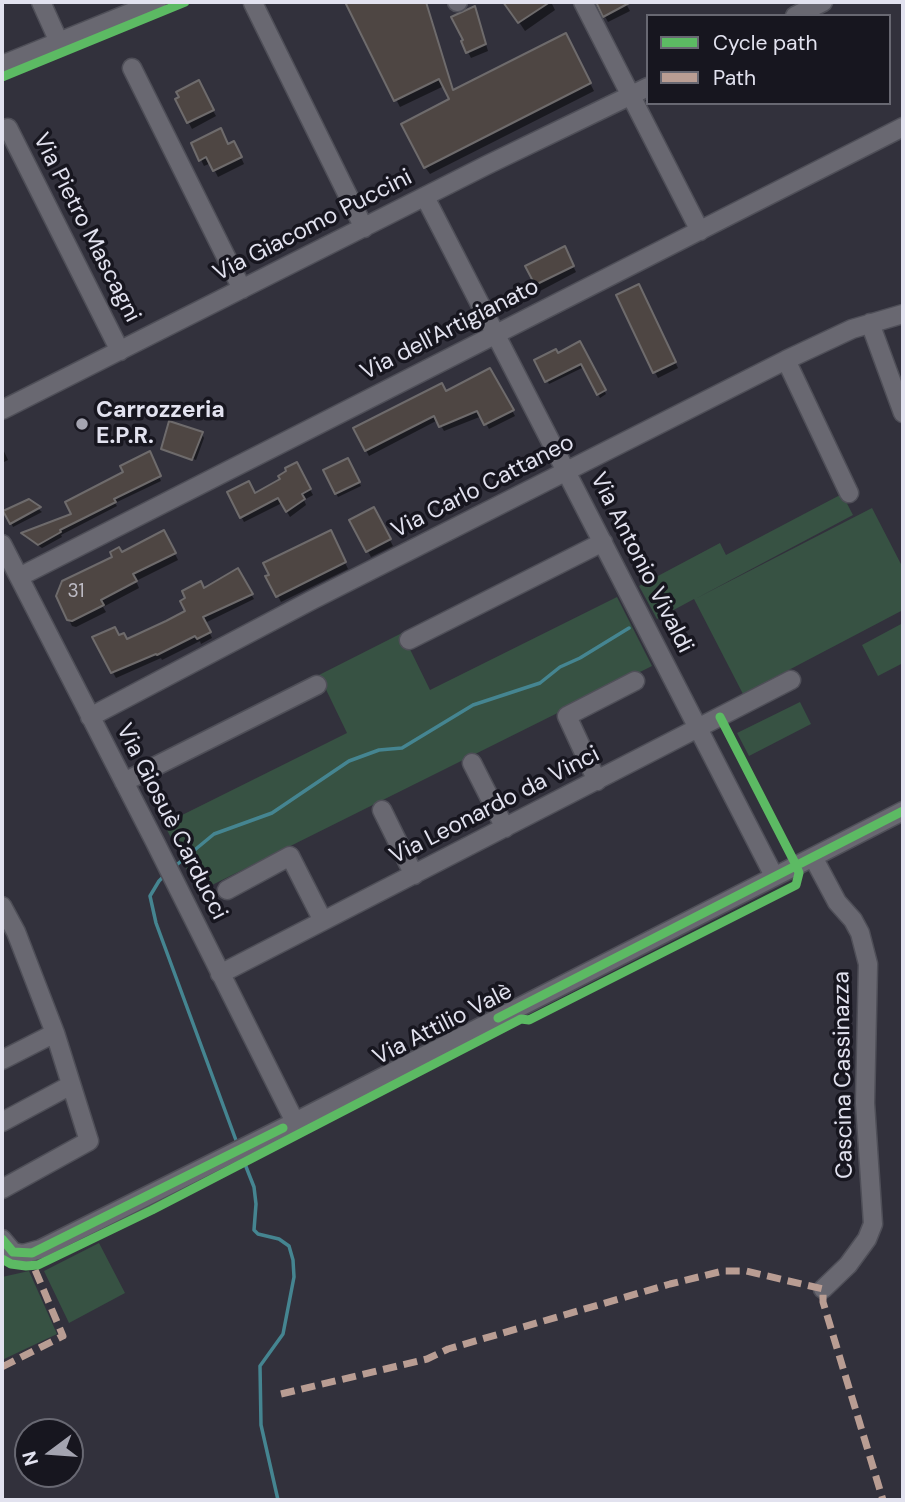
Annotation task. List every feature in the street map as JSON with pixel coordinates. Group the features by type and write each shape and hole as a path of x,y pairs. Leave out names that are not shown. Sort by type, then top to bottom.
{"street":[{"path":"41,2 59,42"},
{"path":"2,65 157,2"},
{"path":"583,2 640,91 700,231"},
{"path":"799,14 823,2"},
{"path":"253,3 365,228"},
{"path":"132,68 242,289"},
{"name":"Via Giacomo Puccini","path":"2,410 640,91"},
{"name":"Via dell'Artigianato","path":"19,577 903,127"},
{"name":"Via Pietro Mascagni","path":"8,128 120,351"},
{"name":"Via Antonio Vivaldi","path":"425,197 774,876"},
{"name":"Via Carlo Cattaneo","path":"90,717 312,600 786,360 834,337 903,314"},
{"path":"870,323 903,413"},
{"path":"786,360 849,494"},
{"path":"409,640 603,542"},
{"name":"Via Giosuè Carducci","path":"2,544 164,858 295,1122"},
{"name":"Via Leonardo da Vinci","path":"220,974 791,680"},
{"path":"597,781 567,716 635,681"},
{"path":"124,782 317,685"},
{"path":"472,763 505,828"},
{"path":"382,810 414,875"},
{"name":"Via Attilio Valè","path":"2,1239 13,1252 32,1253 295,1122 903,811"},
{"path":"227,890 290,856 323,921"},
{"name":"Cascina Cassinazza","path":"813,857 837,902 853,920 860,933 865,947 868,977 865,1103 873,1224 867,1239 848,1265 823,1289"},
{"path":"2,906 9,936 55,1033 89,1141 2,1189"},
{"path":"2,1059 55,1033"},
{"path":"2,1122 71,1085"}],"green space":[{"path":"842,494 853,515 695,599 872,508 903,568 903,610 743,694 694,599 657,619 639,586 720,543 726,555"},
{"path":"617,597 652,666 198,892 164,824 347,733 319,675 402,633 430,690"},
{"path":"903,623 903,663 878,676 862,645"},
{"path":"800,702 811,724 749,756 737,733"},
{"path":"99,1243 125,1293 69,1323 44,1271"},
{"path":"29,1271 57,1334 2,1360 2,1277"}],"building":[{"path":"345,2 426,2 453,90 566,33 591,83 424,168 401,124 449,99 439,79 394,101"},
{"path":"503,2 550,2 518,23"},
{"path":"596,2 631,2 603,17"},
{"path":"475,6 486,44 466,53 461,41 463,40 451,17"},
{"path":"199,80 214,110 187,123 175,99 179,97 176,92"},
{"path":"221,128 228,144 234,141 242,157 213,171 206,157 199,161 191,143"},
{"path":"565,246 574,266 535,285 525,266"},
{"path":"639,284 676,362 653,373 616,295"},
{"path":"580,341 606,390 597,395 581,364 545,382 534,360 556,349 558,353"},
{"path":"490,368 514,410 484,425 477,411 439,427 434,416 365,451 353,428 442,383 446,391"},
{"path":"169,421 203,432 192,460 161,449"},
{"path":"150,451 161,476 114,499 116,502 60,530 61,532 38,545 21,533 71,514 65,502 123,472 120,466"},
{"path":"348,458 360,482 335,494 323,470"},
{"path":"297,462 311,489 302,494 305,499 286,512 278,498 240,518 227,492 249,481 255,493 280,479 278,476 286,471 285,468"},
{"path":"29,499 41,507 10,524 3,511"},
{"path":"374,507 391,539 366,552 349,520"},
{"path":"164,530 176,553 133,574 137,581 101,600 104,605 72,621 67,620 56,596 62,581 112,557 110,552 119,547 122,552"},
{"path":"331,530 346,562 276,597 265,576 269,575 263,563"},
{"path":"238,568 253,594 203,617 211,632 197,639 195,636 111,673 92,637 115,627 119,635 124,633 127,639 166,621 185,611 180,601 185,598 182,591 201,581 204,588"}],"waterway":[{"path":"174,867 214,834 272,813 349,761 379,750 402,748 473,705 540,683 560,667 629,628"},
{"path":"166,874 150,896 156,923 237,1143"},
{"path":"241,1154 254,1187 254,1230 258,1234 279,1239 289,1246 293,1260 294,1277 283,1334 260,1366 261,1425 278,1500"}],"marked path":[{"path":"2,1367 63,1336 33,1265"},
{"path":"281,1394 427,1359 448,1349 670,1284 723,1271 746,1271 823,1289 823,1302 883,1500"}],"cycle path":[{"path":"2,77 185,2"},
{"path":"2,1259 11,1264 38,1265 152,1210 521,1019 529,1020 796,885 799,873 796,865 720,717"},
{"path":"498,1018 903,811"},
{"path":"2,1239 13,1252 32,1253 283,1128"}],"place":[{"name":"Carrozzeria E.P.R.","path":"82,424"}]}
